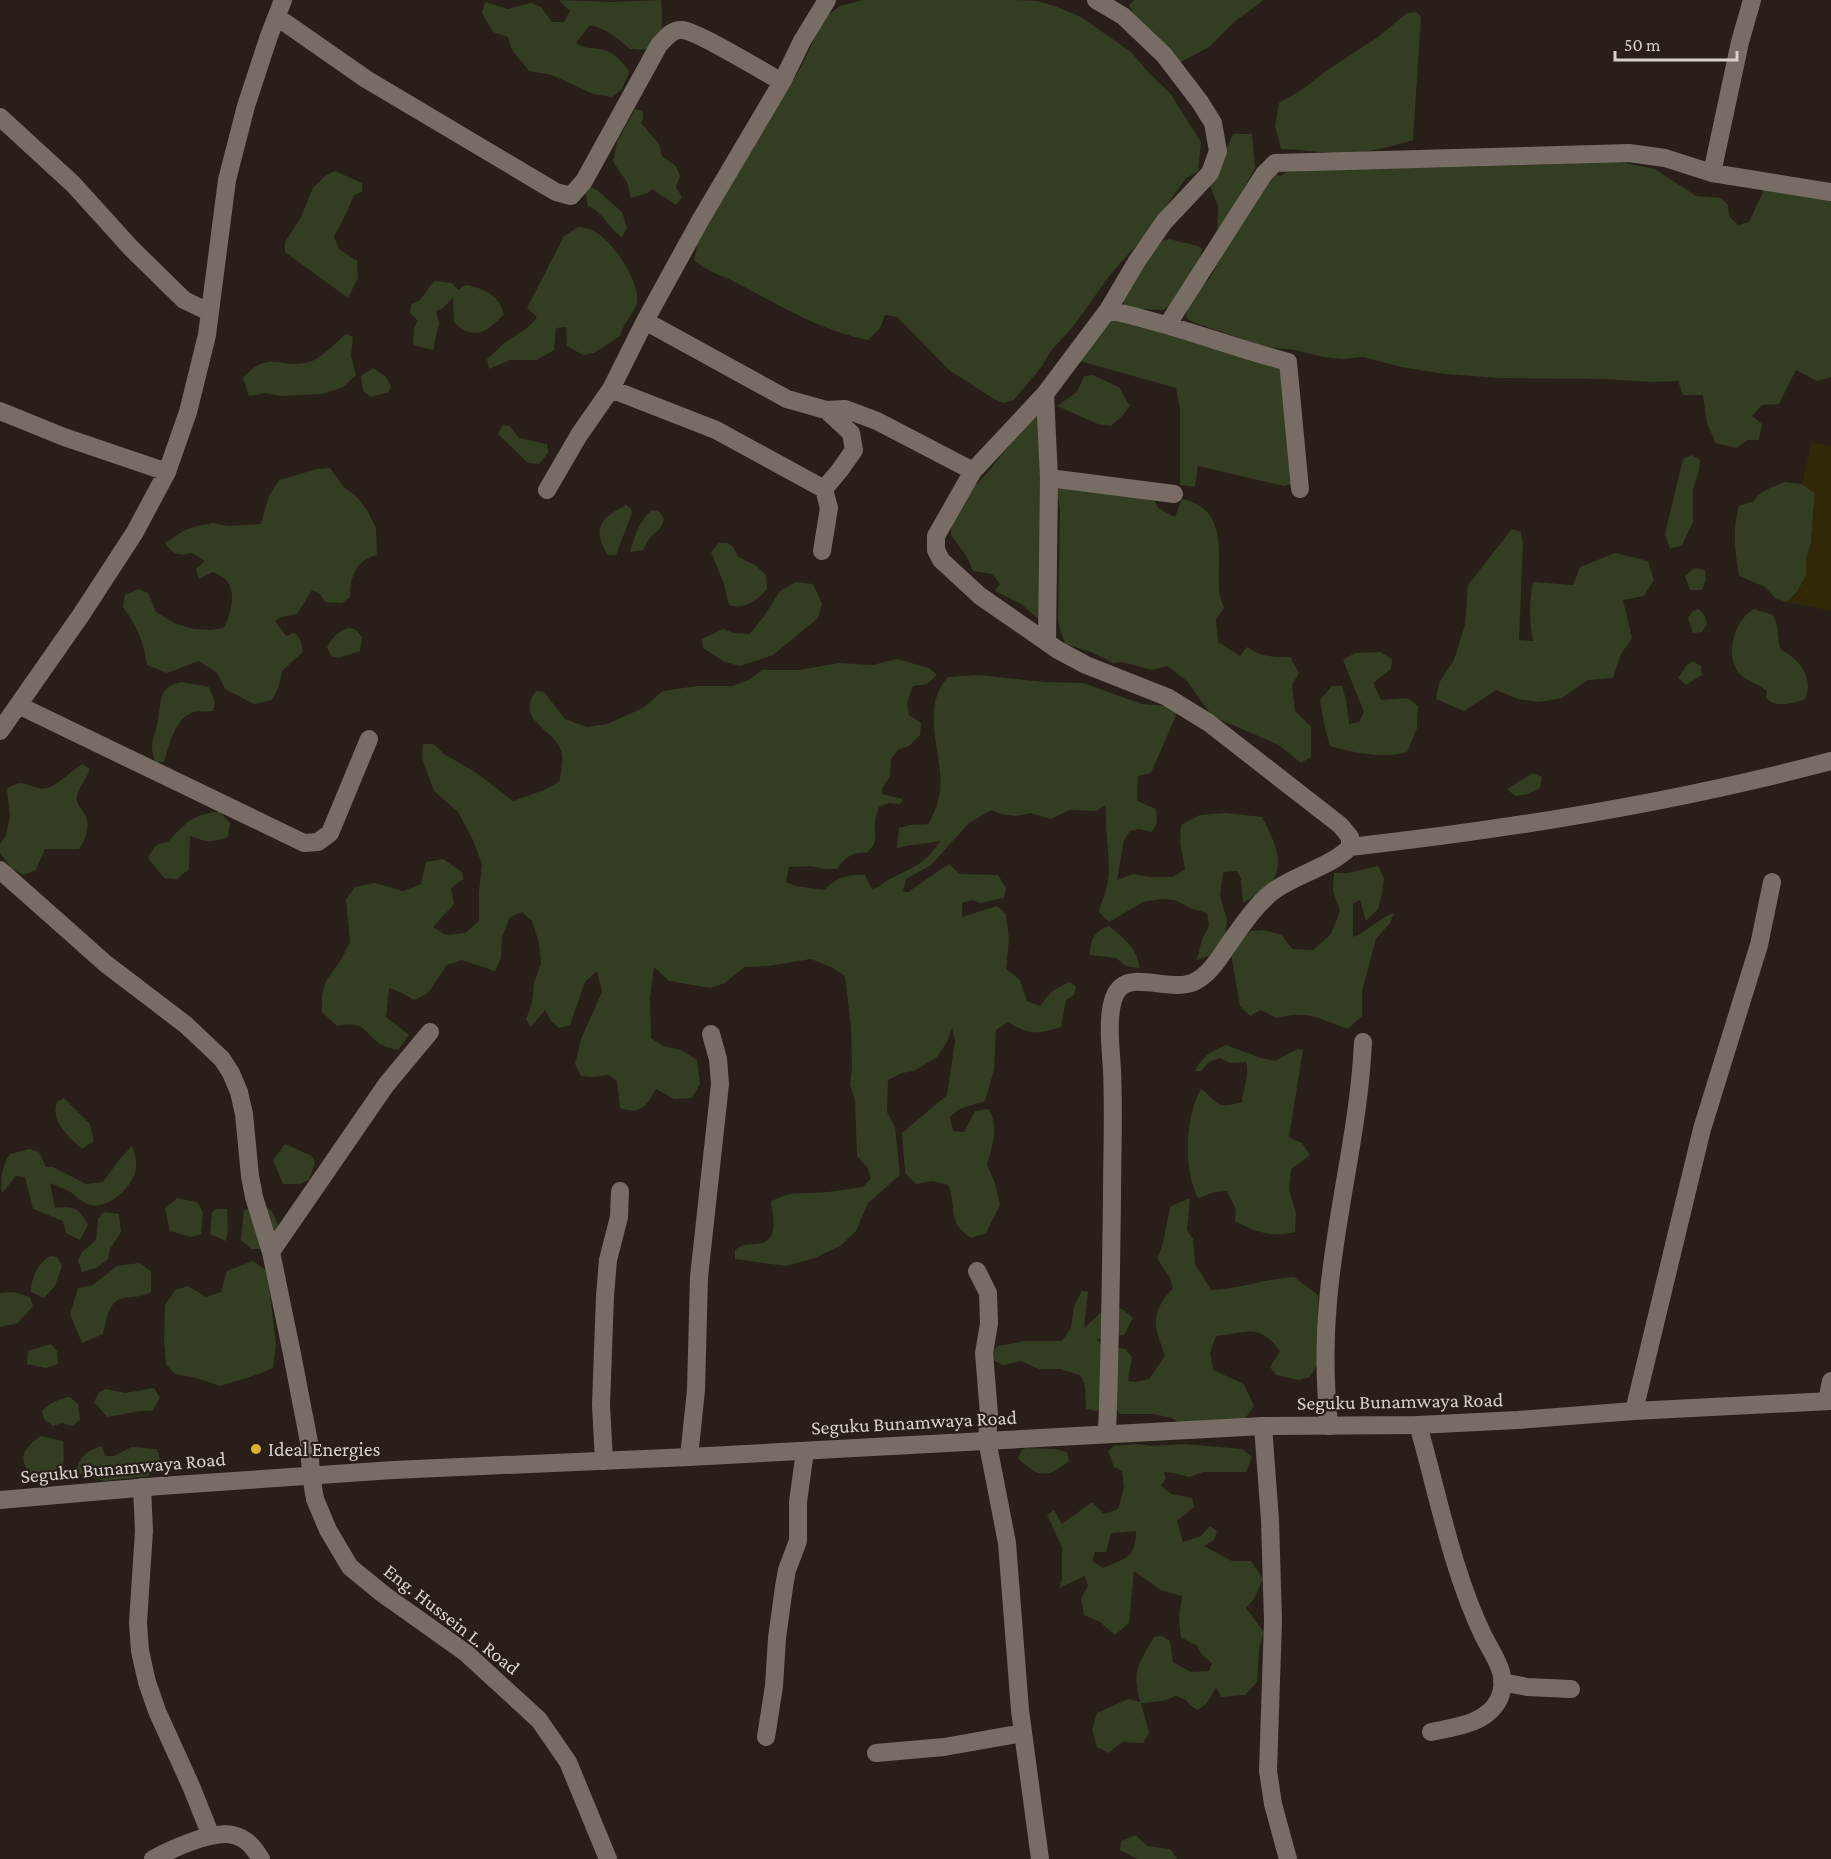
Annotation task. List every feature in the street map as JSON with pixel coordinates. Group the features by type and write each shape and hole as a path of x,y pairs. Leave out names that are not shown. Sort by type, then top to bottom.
{"street":[{"path":"547,490 579,435 610,389 701,219 782,82 802,40 827,0"},
{"path":"1096,0 1123,16 1164,55 1200,102 1212,123 1218,151 1210,173 1164,222 1137,261 1108,310 1045,394 973,471 936,536 936,550 941,560 980,596 1047,642 1086,665 1167,697 1209,723 1340,825 1350,837 1350,846 1342,855 1301,874 1272,893 1246,921 1216,963 1194,983 1182,986 1131,982 1122,985 1115,994 1111,1016 1112,1267 1107,1434"},
{"path":"1712,173 1740,42 1752,0"},
{"path":"0,731 81,615 135,532 167,472 188,412 207,334 227,180 246,106 280,8 366,79 556,192 571,196 584,181 659,45 671,32 683,30 699,36 782,82"},
{"path":"0,117 74,184 131,248 184,300 210,312"},
{"path":"1168,324 1264,174 1275,163 1629,153 1665,158 1712,173 1831,192"},
{"path":"1108,310 1168,324 1288,362 1300,489"},
{"path":"645,321 787,399 826,410 845,409 877,421 973,471"},
{"path":"610,389 716,430 824,489 829,508 822,551"},
{"path":"1045,394 1049,478 1047,642"},
{"path":"824,489 854,450 851,433 826,410"},
{"path":"0,411 64,437 167,472"},
{"path":"1049,478 1174,494"},
{"path":"18,705 304,843 318,842 330,833 369,738"},
{"path":"1350,846 1494,829 1680,798 1729,788 1831,761"},
{"name":"Eng. Hussein L. Road","path":"0,870 106,964 186,1025 222,1059 231,1073 242,1103 252,1187 271,1252 309,1442 315,1499 328,1530 350,1567 383,1594 466,1653 539,1720 568,1762 608,1859"},
{"path":"1634,1411 1702,1129 1759,945 1772,882"},
{"path":"271,1252 375,1100 430,1032"},
{"path":"689,1457 696,1390 699,1277 720,1084 718,1059 711,1034"},
{"path":"1329,1426 1325,1377 1328,1300 1342,1197 1355,1127 1363,1042"},
{"path":"604,1461 601,1405 605,1296 608,1260 619,1218 620,1191"},
{"path":"977,1271 988,1293 989,1324 984,1353 989,1414 987,1440 1007,1543 1023,1733 1040,1859"},
{"path":"1829,1401 1831,1382"},
{"name":"Seguku Bunamwaya Road","path":"0,1500 311,1474 689,1457 1263,1426 1418,1425 1829,1401"},
{"path":"1418,1425 1456,1562 1483,1636 1500,1663 1502,1682 1499,1700 1484,1716 1467,1725 1431,1732"},
{"path":"1263,1426 1270,1520 1273,1621 1268,1771 1273,1804 1288,1859"},
{"path":"766,1737 774,1686 777,1638 784,1587 798,1541 798,1502 806,1451"},
{"path":"142,1487 144,1531 138,1622 140,1651 157,1711 211,1836"},
{"path":"1502,1682 1527,1687 1571,1689"},
{"path":"876,1753 944,1747 1023,1733"},
{"path":"153,1859 211,1836 234,1835 251,1844 261,1859"}],"green space":[{"path":"559,0 612,2 661,0 661,33 654,45 649,48 630,49 607,31 590,25 576,43 584,47 608,51 627,68 629,72 622,89 612,97 593,94 552,75 529,71 512,50 508,37 493,32 482,13 485,2 508,9 531,3 541,7 552,22 564,22 570,11"},
{"path":"863,0 1038,1 1081,17 1131,52 1170,93 1201,142 1198,172 1186,178 1149,231 1109,276 1076,323 1051,351 1042,366 1014,400 1003,403 994,399 949,370 897,317 885,315 880,328 868,340 832,330 707,269 694,260 699,239 801,67 825,17 840,6"},
{"path":"1134,0 1263,1 1234,22 1209,47 1179,63 1133,14 1129,5"},
{"path":"1417,12 1421,17 1413,140 1353,153 1281,149 1275,126 1279,103 1378,37 1407,13"},
{"path":"635,109 643,111 641,123 659,144 662,156 676,166 680,176 676,187 682,197 676,205 652,189 631,198 627,182 613,162 617,142"},
{"path":"1233,134 1252,134 1255,168 1217,238 1218,206 1210,186"},
{"path":"1615,161 1655,169 1696,196 1721,198 1728,205 1729,216 1738,225 1749,222 1764,190 1831,199 1831,377 1817,381 1796,370 1779,404 1762,405 1752,416 1762,424 1759,440 1748,440 1736,448 1716,443 1707,424 1703,395 1683,395 1678,381 1500,378 1445,374 1401,367 1363,357 1343,359 1323,357 1295,350 1266,347 1186,318 1189,301 1210,278 1273,172 1280,176 1287,172 1320,170"},
{"path":"335,171 362,183 362,192 354,195 334,236 339,249 357,261 358,278 348,298 285,252 285,242 300,219 313,188 325,176"},
{"path":"588,186 597,190 622,212 627,228 622,237 598,212 588,206 585,192"},
{"path":"578,227 592,230 608,242 630,273 637,294 637,303 620,336 594,353 583,355 567,346 566,327 556,328 554,350 537,360 510,360 489,369 487,359 503,344 527,328 537,317 527,308 564,236"},
{"path":"1169,239 1202,249 1198,268 1175,303 1163,310 1141,309 1124,304 1122,297 1159,242"},
{"path":"434,281 452,283 458,290 466,285 485,291 499,302 504,314 486,330 468,332 454,322 453,298 442,309 436,311 439,323 433,350 413,345 414,327 418,321 410,313 411,304 420,300"},
{"path":"1114,316 1284,367 1291,484 1284,486 1198,466 1195,487 1180,485 1180,409 1176,388 1080,361"},
{"path":"346,334 353,337 351,356 356,375 343,387 322,394 281,396 265,393 249,396 243,378 253,369 269,362 302,364 312,361"},
{"path":"373,368 386,377 391,386 389,392 371,397 363,391 361,376"},
{"path":"1093,375 1119,387 1130,406 1111,426 1098,424 1057,406 1077,392 1084,376"},
{"path":"1039,414 1043,623 1021,604 995,591 1000,584 992,574 973,571 967,557 951,535 951,526 966,495 989,471 1032,417"},
{"path":"503,425 510,426 519,438 547,444 548,453 539,464 528,463 498,434"},
{"path":"1692,455 1700,460 1693,489 1693,522 1682,545 1670,549 1665,534 1683,459"},
{"path":"330,468 344,487 356,496 367,510 376,528 377,555 359,565 351,583 350,597 342,603 325,602 319,593 312,590 297,614 275,621 286,636 294,633 298,637 303,652 282,671 279,686 272,700 254,704 225,689 217,673 199,661 167,673 147,665 139,634 123,607 125,595 139,589 148,593 156,612 174,623 193,629 223,628 232,604 231,591 226,580 213,572 199,579 196,569 205,561 192,553 177,554 165,543 183,531 197,526 213,523 228,526 261,524 269,496 279,480 317,469"},
{"path":"1785,482 1802,484 1815,493 1806,576 1797,592 1787,602 1776,599 1765,587 1739,576 1735,541 1735,524 1739,506 1754,501 1763,491"},
{"path":"1061,484 1155,501 1158,508 1175,517 1182,499 1197,504 1207,512 1214,523 1219,548 1219,592 1224,608 1216,619 1218,642 1240,656 1247,647 1267,656 1290,657 1299,673 1292,685 1295,711 1311,727 1311,757 1301,763 1279,745 1212,716 1187,681 1167,666 1152,670 1122,662 1113,663 1091,652 1065,644 1058,622 1060,511 1057,490"},
{"path":"626,505 632,513 616,555 608,555 600,538 601,525 610,514"},
{"path":"652,510 661,514 664,520 660,529 651,536 643,550 630,552 641,524"},
{"path":"1512,529 1521,532 1523,544 1519,640 1533,641 1530,612 1533,582 1573,585 1580,567 1615,553 1648,561 1654,580 1644,596 1623,600 1632,638 1621,654 1613,678 1588,680 1562,698 1539,702 1518,699 1496,690 1464,711 1436,699 1439,683 1454,660 1465,625 1468,585"},
{"path":"719,543 728,543 738,557 755,565 766,575 767,589 746,605 729,605 724,584 711,552"},
{"path":"1694,568 1705,570 1706,580 1702,590 1690,590 1685,576"},
{"path":"795,582 813,584 822,604 818,618 773,655 740,666 725,662 703,648 702,639 723,629 734,633 750,634 780,591"},
{"path":"1698,609 1704,614 1707,624 1702,632 1693,633 1688,618 1693,611"},
{"path":"1754,609 1773,615 1781,650 1794,658 1804,670 1808,685 1804,700 1784,704 1770,701 1766,698 1767,691 1739,673 1732,657 1734,638 1742,621"},
{"path":"348,628 355,629 362,637 360,651 338,658 331,656 327,647 331,640"},
{"path":"1380,652 1392,659 1391,669 1373,683 1381,700 1407,698 1418,706 1417,728 1407,752 1378,755 1330,746 1320,700 1332,686 1342,686 1349,724 1359,722 1364,712 1343,660 1355,653"},
{"path":"897,659 929,668 937,675 927,684 913,686 907,703 909,715 921,723 920,735 909,746 898,750 891,759 890,776 882,789 882,794 903,799 900,804 889,803 879,807 875,820 875,841 867,853 849,856 837,869 811,866 789,867 786,882 796,886 824,890 833,882 843,878 865,875 872,889 930,855 940,841 897,848 899,828 928,824 937,804 940,782 934,720 939,690 948,677 979,675 1045,682 1083,683 1142,704 1169,706 1178,711 1151,773 1138,776 1137,801 1156,809 1157,823 1152,832 1139,829 1130,831 1124,840 1117,880 1133,874 1173,877 1185,869 1180,842 1181,825 1200,815 1226,813 1262,817 1278,856 1277,873 1271,883 1243,903 1241,879 1237,871 1223,872 1220,896 1227,920 1225,937 1209,956 1197,960 1202,939 1209,926 1207,913 1175,900 1161,899 1143,902 1109,922 1099,912 1109,871 1106,805 1096,811 1070,810 1050,819 1031,813 1016,816 991,810 969,823 931,865 906,879 903,892 908,892 949,864 960,874 998,875 1006,888 1004,898 980,903 973,900 962,903 962,917 997,906 1006,914 1009,939 1006,969 1020,980 1027,1001 1040,1006 1051,992 1069,982 1076,986 1074,995 1066,1000 1061,1027 1029,1032 1008,1022 996,1030 994,1070 985,1101 963,1108 950,1117 953,1131 964,1132 975,1111 988,1109 992,1115 994,1137 987,1165 995,1183 1000,1205 986,1233 971,1238 958,1226 948,1185 932,1181 916,1184 905,1173 902,1133 947,1095 955,1042 952,1028 947,1042 937,1057 914,1071 902,1073 888,1080 887,1112 895,1127 900,1175 868,1203 856,1231 840,1246 815,1258 786,1266 735,1259 735,1250 739,1247 762,1243 771,1236 774,1225 771,1201 789,1194 863,1187 871,1178 867,1167 857,1156 855,1100 850,1085 851,1027 845,976 811,959 769,966 744,967 725,983 710,988 669,981 654,967 650,998 651,1038 663,1046 681,1050 697,1060 700,1084 692,1098 674,1099 656,1089 646,1105 633,1111 620,1108 617,1081 608,1075 581,1076 575,1064 581,1039 602,992 597,971 585,982 570,1025 559,1028 551,1021 545,1010 531,1027 526,1019 541,963 539,943 532,921 522,912 510,917 502,937 501,958 495,971 462,960 447,965 428,993 414,1000 389,988 386,1017 409,1035 398,1050 380,1044 357,1025 337,1026 322,1012 322,995 326,981 350,942 346,899 355,887 375,883 403,891 421,884 426,862 443,859 462,872 463,879 451,888 454,904 433,927 446,935 465,933 479,921 482,864 472,838 458,812 434,791 422,758 423,744 434,744 444,754 475,772 513,801 544,790 560,781 561,751 557,743 538,724 530,710 536,691 544,692 565,719 587,727 607,724 643,708 663,691 697,686 733,686 750,679 762,670 799,670 839,663 873,665"},
{"path":"1692,661 1701,666 1702,675 1686,685 1678,678"},
{"path":"181,682 209,687 215,702 213,711 194,712 187,715 177,726 164,762 155,762 152,744 162,696 168,688"},
{"path":"82,764 90,769 77,795 77,802 87,821 86,834 79,849 45,849 36,870 24,875 12,869 0,853 0,844 6,835 10,816 7,789 19,783 41,788 50,787"},
{"path":"1533,773 1542,777 1540,788 1528,794 1515,796 1507,789"},
{"path":"220,812 230,823 228,837 209,841 190,836 189,869 177,879 164,878 148,858 154,848 161,843 168,842 191,820 203,814"},
{"path":"1378,866 1384,878 1378,909 1366,921 1360,900 1353,904 1353,937 1394,913 1390,923 1376,939 1362,991 1362,1016 1348,1029 1305,1015 1276,1018 1261,1010 1250,1016 1240,1006 1231,954 1235,945 1251,931 1263,930 1282,935 1292,949 1313,950 1331,934 1340,911 1333,891 1334,873 1348,873"},
{"path":"1109,926 1133,950 1139,968 1126,966 1116,958 1090,955 1094,937"},
{"path":"1226,1045 1275,1061 1297,1049 1303,1050 1289,1137 1302,1143 1310,1155 1291,1169 1289,1190 1296,1213 1295,1232 1271,1234 1250,1228 1235,1221 1236,1209 1227,1191 1215,1192 1198,1198 1193,1186 1188,1158 1189,1128 1201,1089 1218,1104 1242,1102 1247,1077 1246,1062 1230,1063 1220,1058 1209,1062 1201,1071 1195,1071 1207,1055"},
{"path":"64,1098 90,1124 94,1141 82,1149 58,1122 57,1102"},
{"path":"285,1144 312,1156 315,1163 309,1180 300,1184 283,1184 273,1160"},
{"path":"132,1146 136,1163 134,1176 124,1190 111,1201 95,1206 87,1204 72,1193 50,1183 55,1208 76,1209 88,1225 80,1240 66,1233 63,1221 33,1209 25,1177 16,1176 2,1193 2,1172 10,1154 29,1149 39,1152 46,1167 53,1167 86,1184 103,1182"},
{"path":"177,1198 197,1202 203,1212 201,1234 192,1237 170,1231 165,1209"},
{"path":"1190,1198 1187,1230 1193,1239 1195,1264 1211,1290 1294,1277 1318,1295 1320,1360 1310,1377 1299,1380 1276,1375 1270,1367 1280,1351 1265,1336 1244,1332 1216,1336 1210,1353 1213,1370 1244,1384 1254,1406 1235,1433 1204,1436 1171,1418 1154,1414 1120,1414 1112,1402 1097,1411 1086,1409 1085,1387 1079,1375 1060,1369 1039,1369 1021,1361 1003,1365 989,1358 997,1346 1026,1341 1062,1341 1071,1328 1074,1306 1082,1291 1088,1292 1084,1328 1107,1307 1122,1309 1133,1318 1124,1335 1097,1339 1102,1346 1125,1349 1132,1357 1128,1381 1149,1379 1165,1356 1156,1328 1156,1320 1160,1306 1173,1288 1170,1278 1157,1258 1171,1206"},
{"path":"265,1207 272,1211 279,1227 260,1249 251,1249 241,1240 244,1210"},
{"path":"217,1209 227,1209 226,1241 210,1234 212,1212"},
{"path":"104,1212 119,1214 121,1232 110,1249 108,1259 96,1268 82,1272 78,1260 82,1252 96,1240 98,1219"},
{"path":"50,1256 57,1257 62,1266 55,1286 44,1298 31,1292 31,1287 38,1267"},
{"path":"253,1261 267,1271 276,1344 273,1368 220,1386 197,1378 175,1374 166,1364 164,1339 165,1305 175,1290 188,1286 206,1297 221,1292 227,1271"},
{"path":"139,1263 151,1271 151,1292 118,1300 108,1313 103,1334 82,1343 70,1314 78,1288 93,1285 117,1266"},
{"path":"14,1292 30,1297 33,1306 18,1323 0,1327 0,1293"},
{"path":"51,1344 57,1351 58,1364 46,1368 27,1364 28,1351"},
{"path":"154,1388 160,1398 152,1411 107,1417 94,1402 99,1392 106,1389 125,1393"},
{"path":"70,1397 78,1404 80,1420 72,1426 62,1423 53,1426 44,1419 42,1411 45,1408 55,1401"},
{"path":"41,1436 63,1441 64,1458 58,1473 38,1483 24,1464 23,1458 28,1447"},
{"path":"1184,1444 1242,1449 1252,1457 1246,1472 1203,1472 1189,1477 1164,1472 1166,1478 1161,1486 1171,1494 1192,1498 1194,1507 1177,1521 1183,1542 1201,1536 1210,1526 1217,1531 1214,1540 1204,1546 1232,1561 1251,1561 1263,1579 1254,1599 1246,1608 1264,1632 1259,1649 1257,1682 1245,1695 1221,1697 1216,1688 1207,1703 1198,1710 1186,1700 1176,1696 1162,1701 1141,1703 1149,1733 1143,1743 1122,1742 1109,1753 1097,1747 1092,1730 1097,1713 1128,1699 1140,1702 1137,1682 1138,1668 1154,1637 1162,1636 1170,1641 1173,1662 1191,1672 1209,1671 1212,1663 1201,1654 1197,1645 1181,1637 1179,1618 1182,1596 1161,1590 1134,1571 1129,1623 1115,1635 1100,1622 1084,1615 1081,1598 1088,1586 1085,1576 1059,1588 1062,1580 1062,1547 1047,1515 1054,1510 1062,1524 1092,1502 1104,1514 1118,1509 1124,1488 1122,1471 1114,1467 1108,1451 1114,1446","holes":["1136,1531 1131,1553 1122,1560 1103,1568 1092,1561 1095,1552 1106,1552 1111,1533"]},
{"path":"102,1446 105,1456 114,1456 132,1447 157,1449 161,1464 148,1476 104,1481 77,1473 84,1455"},
{"path":"1026,1448 1055,1449 1067,1452 1069,1461 1055,1471 1043,1474 1031,1469 1018,1458 1022,1450"},
{"path":"1136,1835 1147,1846 1170,1849 1177,1859 1137,1859 1120,1850 1121,1841"}],"sand":[{"path":"1811,443 1831,446 1831,611 1787,602 1797,592 1806,576 1806,560 1811,543 1815,493 1802,484"}],"place":[{"name":"Ideal Energies","path":"256,1449"}]}
